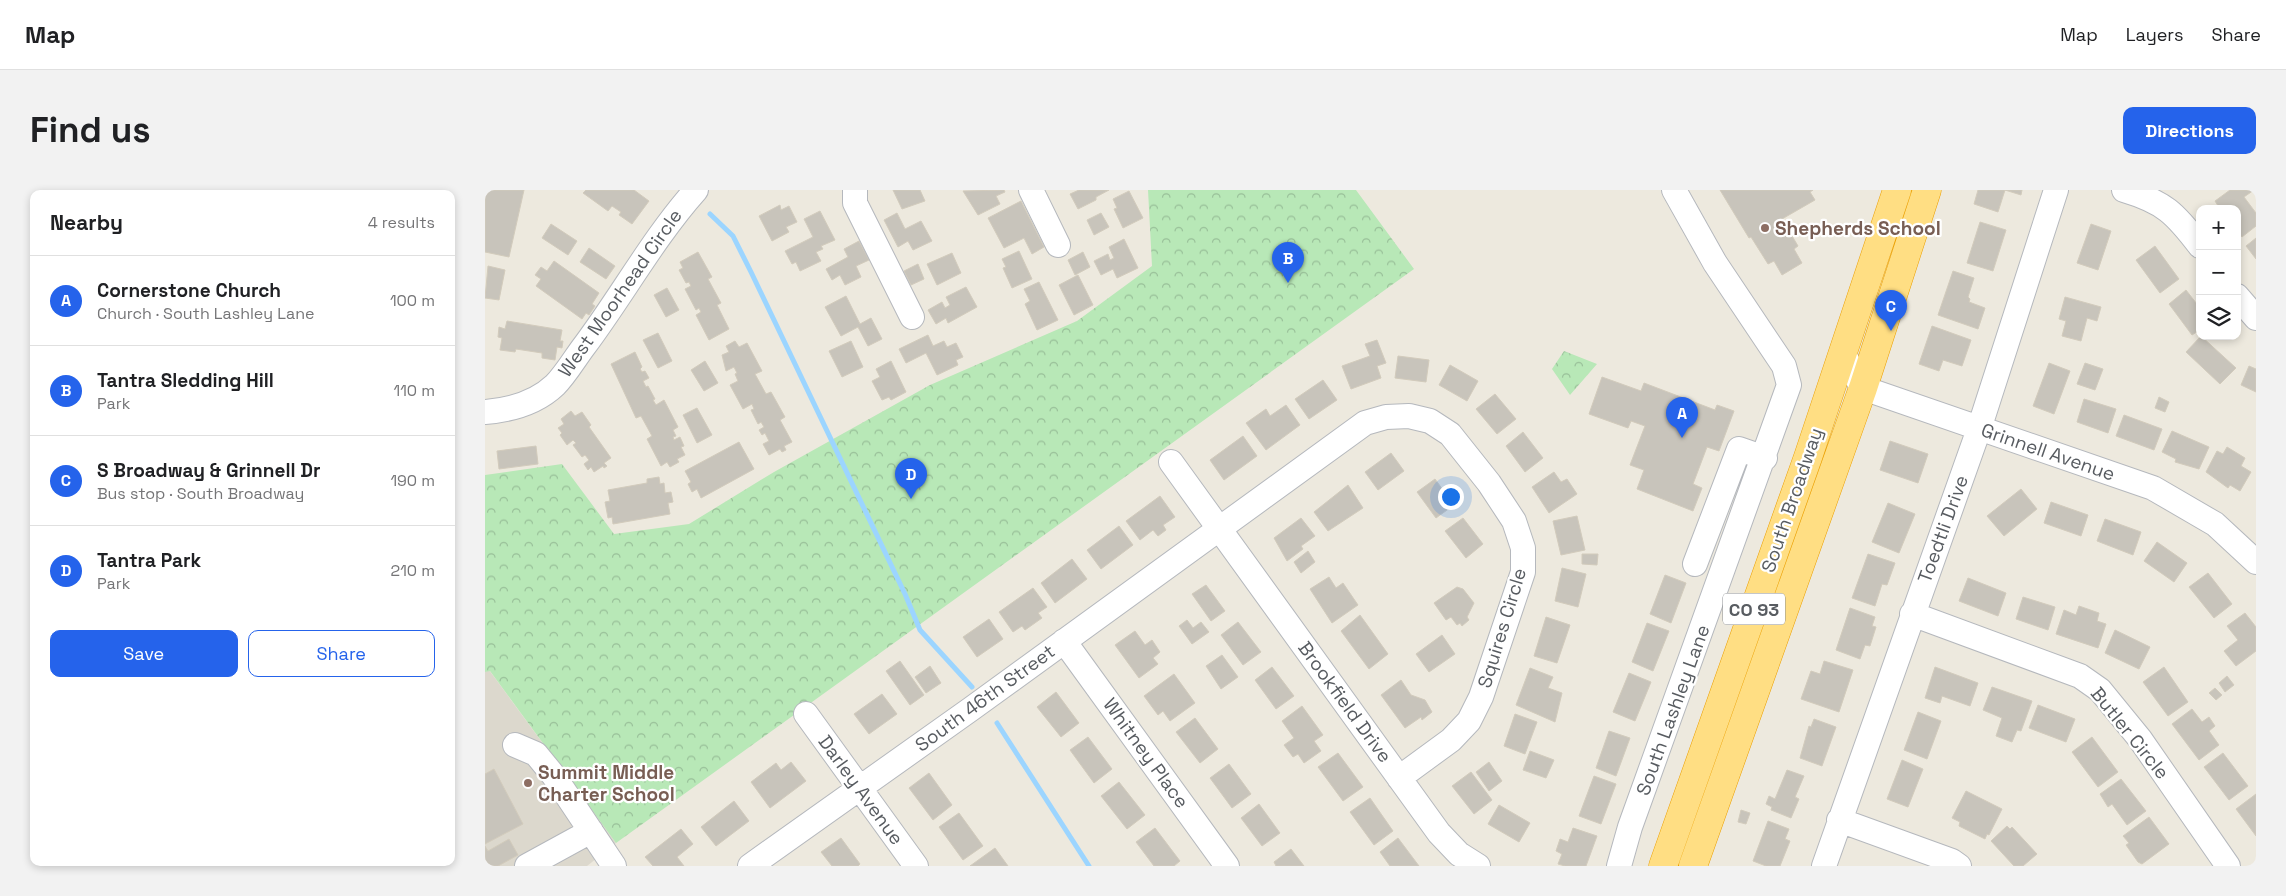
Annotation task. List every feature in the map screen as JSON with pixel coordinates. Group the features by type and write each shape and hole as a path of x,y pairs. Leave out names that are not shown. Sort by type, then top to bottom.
{"highway":[{"name":"South Broadway","path":"1663,866 1808,457 1897,190"},
{"name":"South Broadway","path":"1693,866 1863,388 1927,190"}],"street":[{"name":"West Moorhead Circle","path":"485,412 505,410 531,401 555,385 605,318 678,210 696,190"},
{"path":"855,190 855,203 912,317"},
{"path":"1031,190 1058,246"},
{"name":"South Lashley Lane","path":"1619,866 1631,827 1765,458 1789,385 1784,366 1715,263 1674,190"},
{"name":"Toedtli Drive","path":"1824,866 1979,428 2056,190"},
{"path":"2124,190 2146,197 2165,208 2179,218 2196,241"},
{"path":"2241,301 2256,318"},
{"path":"1843,351 1851,369 1863,388"},
{"name":"Grinnell Avenue","path":"1863,388 2153,488 2215,524 2256,562"},
{"name":"Squires Circle","path":"1220,530 1365,424 1386,417 1409,416 1430,421 1450,434 1489,483 1514,521 1523,548 1523,572 1481,698 1469,721 1451,740 1399,778"},
{"path":"1695,564 1739,448 1765,458"},
{"name":"Brookfield Drive","path":"1171,462 1439,833 1459,854 1478,866"},
{"name":"South 46th Street","path":"750,866 1220,530"},
{"name":"Butler Circle","path":"1912,614 2080,676 2100,690 2140,739 2228,866"},
{"name":"Whitney Place","path":"1064,641 1227,866"},
{"name":"Darley Avenue","path":"805,714 916,866"},
{"path":"515,745 536,754 554,776 614,866"},
{"path":"1839,820 1952,861 1959,866"},
{"path":"527,866 591,831"}],"shaded area":[{"name":"Summit Middle Charter School","path":"489,670 616,843 587,866 485,866 485,672"}],"green space":[{"path":"1148,190 1356,190 1414,269 616,843 490,671 485,672 485,475 562,464 614,534 689,524 774,472 930,385 1077,321 1152,266"},
{"path":"1564,351 1597,364 1570,395 1552,369"}],"building":[{"path":"485,190 524,190 509,257 485,252"},
{"path":"586,190 634,190 649,201 632,224 619,215 621,212 612,206 608,211 583,193"},
{"path":"893,190 920,190 925,201 902,209"},
{"path":"1004,190 1005,192 996,196 1000,204 978,215 963,191"},
{"path":"1079,190 1109,190 1096,197 1096,200 1078,209 1070,194"},
{"name":"Shepherds School","path":"1720,190 1813,190 1810,192 1815,200 1782,219 1798,246 1794,249 1802,263 1782,275 1774,261 1768,264 1751,237 1749,238"},
{"path":"1978,190 2005,190 1998,212 1974,204"},
{"path":"2005,190 2022,190 2021,195"},
{"path":"2230,190 2254,190 2244,197 2256,213 2256,226 2242,237 2241,205 2218,205 2215,201"},
{"path":"1129,191 1143,218 1123,228 1114,209 1117,208 1113,199"},
{"path":"1021,201 1044,247 1032,254 1024,238 1004,248 988,218"},
{"path":"780,205 781,210 789,206 797,222 786,227 789,232 772,241 759,216"},
{"path":"820,211 835,240 821,246 823,249 816,252 821,261 800,271 796,262 792,264 785,251 813,237 804,219"},
{"path":"897,213 905,229 921,221 932,241 913,250 908,241 898,247 884,220"},
{"path":"1101,213 1109,227 1094,235 1087,220"},
{"path":"1980,222 2006,230 1993,271 1967,263"},
{"path":"551,224 577,241 568,255 542,238"},
{"path":"2091,224 2111,231 2098,270 2077,263"},
{"path":"2256,238 2256,259 2246,246"},
{"path":"1124,239 1138,268 1117,278 1113,269 1101,275 1094,261 1108,254 1110,260 1114,258 1109,247"},
{"path":"859,241 869,260 856,266 861,277 845,285 840,275 832,280 826,269 848,257 844,249"},
{"path":"2155,246 2179,279 2160,293 2136,260"},
{"path":"589,248 615,266 606,279 580,262"},
{"path":"1019,251 1032,279 1012,288 1003,268 1006,267 1002,259"},
{"path":"698,252 712,277 708,279 721,303 717,305 729,329 709,340 696,315 701,312 699,308 696,310 685,289 691,286 689,282 686,283 679,270 683,268 680,262"},
{"path":"1083,252 1090,267 1075,275 1068,260"},
{"path":"952,253 961,273 937,285 927,264"},
{"path":"554,261 599,293 592,304 595,306 589,315 586,313 582,319 536,286 541,279 535,275 541,267 547,271"},
{"path":"918,264 924,279 911,285 904,271"},
{"path":"488,266 505,270 499,300 485,298"},
{"path":"1953,271 1974,278 1968,297 1970,299 1969,302 1985,308 1978,329 1938,315"},
{"path":"1078,275 1093,305 1074,315 1059,285"},
{"path":"1039,282 1058,320 1037,330 1025,304 1030,301 1024,289"},
{"path":"966,287 977,307 948,323 946,318 936,324 928,310 942,302 945,308 950,305 946,297"},
{"path":"667,288 679,310 666,317 654,295"},
{"path":"2186,290 2196,303 2196,332 2192,335 2169,304"},
{"path":"846,296 860,324 871,318 882,339 868,346 858,327 841,336 825,307"},
{"path":"2065,297 2101,307 2097,321 2087,318 2081,341 2062,336 2066,321 2059,319"},
{"path":"507,321 562,330 560,341 563,341 562,348 557,347 555,360 542,358 542,353 516,349 515,352 500,350 502,338 498,337 499,327 505,329"},
{"path":"1932,326 1971,340 1962,366 1943,360 1939,371 1919,364"},
{"path":"658,333 672,361 658,368 643,340"},
{"path":"928,335 933,346 944,341 947,347 956,343 963,357 956,360 958,365 937,375 926,353 906,363 899,349"},
{"path":"1377,340 1386,363 1377,366 1381,378 1351,389 1342,366 1370,356 1365,344"},
{"path":"2197,340 2205,340 2236,368 2220,384 2186,352"},
{"path":"735,341 739,347 747,343 762,371 755,374 766,394 771,392 785,417 780,420 792,442 784,446 786,450 782,452 780,449 769,455 763,444 769,441 765,433 762,435 759,430 764,427 761,422 758,424 751,410 754,409 752,404 743,409 730,385 738,381 735,374 737,373 734,367 726,371 722,355 729,352 726,346"},
{"path":"851,341 863,367 842,377 829,351"},
{"path":"635,352 642,367 640,369 642,372 645,371 649,378 643,381 646,387 648,386 656,405 664,400 678,427 673,430 676,436 673,437 674,440 680,437 684,446 681,447 685,455 677,459 679,462 670,467 667,462 661,466 647,439 652,436 641,416 636,418 611,364"},
{"path":"1398,356 1429,360 1426,382 1395,378"},
{"path":"705,361 718,383 704,391 691,370"},
{"path":"891,361 906,392 891,400 889,397 882,400 872,381 880,377 876,369"},
{"path":"2049,363 2070,371 2054,414 2033,406"},
{"path":"2085,363 2103,369 2095,390 2077,384"},
{"path":"1450,365 1478,381 1467,401 1439,385"},
{"path":"2249,366 2256,369 2256,392 2241,385"},
{"path":"1602,377 1641,391 1644,383 1715,410 1717,405 1734,411 1719,451 1707,447 1693,484 1702,488 1693,511 1637,489 1644,470 1630,465 1645,426 1631,421 1628,428 1589,414"},
{"path":"1323,380 1337,400 1309,419 1295,399"},
{"path":"1495,394 1516,419 1497,434 1476,409"},
{"path":"2159,397 2169,402 2165,412 2155,408"},
{"path":"2084,399 2116,409 2108,433 2077,422"},
{"path":"1286,405 1300,425 1266,450 1246,423 1266,409 1270,416"},
{"path":"697,408 712,435 697,443 683,415"},
{"path":"571,411 575,416 582,412 591,425 589,427 611,458 604,463 607,466 604,468 603,466 594,472 591,467 588,470 584,464 589,460 585,455 582,457 573,445 576,443 573,440 567,445 560,435 562,433 558,428 564,424 561,419"},
{"path":"2124,415 2162,429 2154,450 2116,436"},
{"path":"2172,431 2209,447 2199,469 2175,462 2176,459 2162,452"},
{"path":"1523,432 1543,458 1525,472 1506,446"},
{"path":"1243,436 1257,456 1224,480 1210,460"},
{"path":"1890,441 1928,454 1918,483 1880,470"},
{"path":"739,442 754,469 701,498 697,489 692,492 688,484 691,482 685,471"},
{"path":"536,446 538,464 499,469 497,451"},
{"path":"2227,447 2245,458 2241,466 2251,472 2240,491 2230,485 2228,488 2206,472 2217,451 2223,454"},
{"path":"1391,453 1404,471 1378,490 1365,472"},
{"path":"1554,472 1561,482 1567,479 1577,494 1549,513 1532,487"},
{"path":"659,477 660,484 664,483 665,493 671,492 673,502 668,503 670,514 613,524 612,517 608,518 605,502 610,501 608,490 647,483 647,479"},
{"path":"1435,479 1454,505 1436,518 1417,492"},
{"path":"1348,485 1363,508 1328,531 1314,512"},
{"path":"2021,489 2037,509 2004,536 1987,516"},
{"path":"1160,496 1175,517 1163,525 1166,530 1158,536 1153,530 1140,540 1126,521"},
{"path":"2051,502 2088,515 2081,536 2044,523"},
{"path":"1888,503 1915,514 1899,553 1872,542"},
{"path":"1577,516 1585,550 1561,555 1553,521"},
{"path":"1301,518 1315,536 1301,546 1303,549 1287,561 1274,538"},
{"path":"1463,518 1483,544 1466,558 1445,531"},
{"path":"2105,519 2141,532 2133,555 2097,541"},
{"path":"1119,526 1133,545 1101,569 1087,550"},
{"path":"2157,542 2187,563 2174,582 2144,561"},
{"path":"1308,551 1315,562 1301,573 1294,562"},
{"path":"1582,554 1598,554 1597,565 1582,564"},
{"path":"1868,554 1895,563 1887,585 1882,584 1875,606 1852,598"},
{"path":"1072,559 1087,579 1055,603 1041,583"},
{"path":"1562,568 1586,574 1578,607 1555,601"},
{"path":"2208,573 2232,604 2214,618 2189,587"},
{"path":"1665,575 1686,583 1671,623 1650,614"},
{"path":"1329,577 1336,588 1343,583 1358,605 1332,623 1310,589"},
{"path":"1968,578 2006,593 1998,616 1959,601"},
{"path":"1206,585 1225,611 1211,621 1192,594"},
{"path":"1457,587 1463,589 1474,603 1467,617 1469,620 1462,626 1460,623 1457,625 1451,617 1446,620 1434,603"},
{"path":"1033,588 1047,607 1038,613 1042,618 1025,630 1022,626 1013,632 999,612"},
{"path":"2023,597 2055,607 2048,630 2016,619"},
{"path":"2079,606 2099,613 2097,621 2106,624 2098,648 2056,634 2064,610 2076,615"},
{"path":"1850,608 1875,617 1872,626 1876,627 1870,646 1865,645 1860,659 1836,650"},
{"path":"2245,613 2256,627 2256,651 2236,666 2224,651 2238,640 2227,626"},
{"path":"1360,615 1388,654 1369,669 1341,631"},
{"path":"1546,617 1570,625 1557,663 1534,656"},
{"path":"989,619 1003,639 977,657 963,637"},
{"path":"1187,620 1193,628 1201,622 1209,632 1192,644 1179,626"},
{"path":"1238,622 1261,652 1243,665 1221,635"},
{"path":"1647,623 1669,631 1653,671 1632,662"},
{"path":"2115,630 2150,647 2139,669 2105,653"},
{"path":"1135,631 1145,645 1152,640 1160,652 1153,658 1158,664 1139,678 1115,645"},
{"path":"1442,635 1455,654 1429,672 1416,654"},
{"path":"1222,655 1238,677 1221,689 1206,666"},
{"path":"900,661 924,695 910,705 886,671"},
{"path":"1824,661 1853,670 1839,712 1801,699 1811,671 1820,674"},
{"path":"930,666 941,683 926,693 915,677"},
{"path":"1272,667 1294,696 1276,709 1255,680"},
{"path":"1935,667 1978,683 1970,706 1942,696 1940,703 1925,698"},
{"path":"2164,667 2188,702 2168,716 2143,682"},
{"path":"1530,668 1553,677 1548,688 1562,693 1555,722 1516,705"},
{"path":"1629,673 1651,682 1635,721 1613,712"},
{"path":"1174,674 1195,703 1170,721 1163,711 1158,715 1144,696"},
{"path":"2227,676 2234,685 2225,692 2219,683"},
{"path":"1401,680 1411,695 1425,700 1432,712 1422,720 1421,717 1405,728 1381,695"},
{"path":"1992,687 2032,701 2021,731 2017,730 2012,742 1996,736 2002,718 1983,710"},
{"path":"2215,688 2222,695 2216,700 2209,693"},
{"path":"1056,692 1079,723 1061,737 1037,707"},
{"path":"882,694 897,714 869,734 854,714"},
{"path":"2038,705 2075,719 2066,742 2029,728"},
{"path":"1302,706 1323,735 1314,741 1321,751 1304,763 1298,754 1293,757 1284,745 1294,738 1282,721"},
{"path":"2192,709 2202,722 2209,717 2215,726 2209,731 2219,745 2199,760 2172,724"},
{"path":"1918,712 1941,721 1927,759 1904,750"},
{"path":"1515,714 1537,722 1525,754 1504,746"},
{"path":"1195,718 1218,749 1200,763 1176,732"},
{"path":"1814,719 1836,727 1822,766 1800,758 1809,726 1811,727"},
{"path":"1609,731 1630,738 1616,776 1596,768"},
{"path":"1088,737 1112,769 1094,783 1070,750"},
{"path":"2092,737 2118,772 2098,787 2072,752"},
{"path":"1530,751 1554,760 1546,778 1523,770"},
{"path":"1338,753 1363,787 1343,801 1318,767"},
{"path":"2223,753 2248,786 2229,800 2204,767"},
{"path":"1902,760 1923,769 1908,807 1887,799"},
{"path":"791,762 806,781 770,808 751,782 776,763 781,770"},
{"path":"1489,762 1502,781 1489,791 1476,772"},
{"path":"1229,764 1251,794 1232,808 1210,778"},
{"path":"494,769 523,824 485,844 485,774"},
{"path":"1787,770 1804,776 1795,797 1799,799 1791,818 1771,810 1772,807 1766,804 1769,796 1775,799"},
{"path":"1471,772 1492,800 1474,814 1452,786"},
{"path":"929,773 952,805 933,820 909,788"},
{"path":"1594,776 1616,784 1601,824 1579,816"},
{"path":"2121,779 2146,811 2127,825 2112,804 2108,807 2100,794"},
{"path":"1119,782 1145,815 1127,829 1101,796"},
{"path":"1966,791 2002,809 1989,835 1987,834 1985,839 1959,826 1960,822 1952,818"},
{"path":"2256,794 2256,836 2236,809"},
{"path":"1370,798 1393,831 1374,845 1350,812"},
{"path":"734,801 749,821 716,846 701,827"},
{"path":"1259,804 1280,833 1262,846 1241,818"},
{"path":"1499,805 1530,823 1519,842 1488,824"},
{"path":"1741,810 1750,813 1746,824 1738,822"},
{"path":"959,813 983,846 963,860 939,827"},
{"path":"2149,817 2169,844 2142,864 2138,862 2126,845 2129,843 2123,836"},
{"path":"1768,821 1789,829 1785,839 1790,841 1780,866 1766,866 1753,861"},
{"path":"2007,826 2010,829 2012,827 2037,854 2023,866 2014,866 1991,841"},
{"path":"1155,828 1180,861 1174,866 1154,866 1136,842"},
{"path":"1573,828 1597,836 1586,866 1558,864 1562,854 1556,851 1560,839 1568,842"},
{"path":"681,829 693,844 677,857 684,866 653,866 645,857"},
{"path":"841,838 860,864 858,866 832,866 821,852"},
{"path":"1398,838 1419,866 1390,866 1380,852"},
{"path":"509,839 518,855 498,866 485,866 485,846 488,851"},
{"path":"995,848 1008,866 970,866"},
{"path":"1291,849 1304,866 1276,866 1274,862"}],"waterway":[{"path":"710,214 733,236 905,594 920,630 972,687"},
{"path":"997,723 1089,866"}],"place":[{"name":"Shepherds School","path":"1765,228"},
{"name":"Tantra Sledding Hill","path":"1288,283"},
{"name":"S Broadway & Grinnell Dr","path":"1891,331"},
{"name":"Cornerstone Church","path":"1682,438"},
{"name":"Tantra Park","path":"911,499"},
{"name":"Summit Middle Charter School","path":"528,783"}]}
